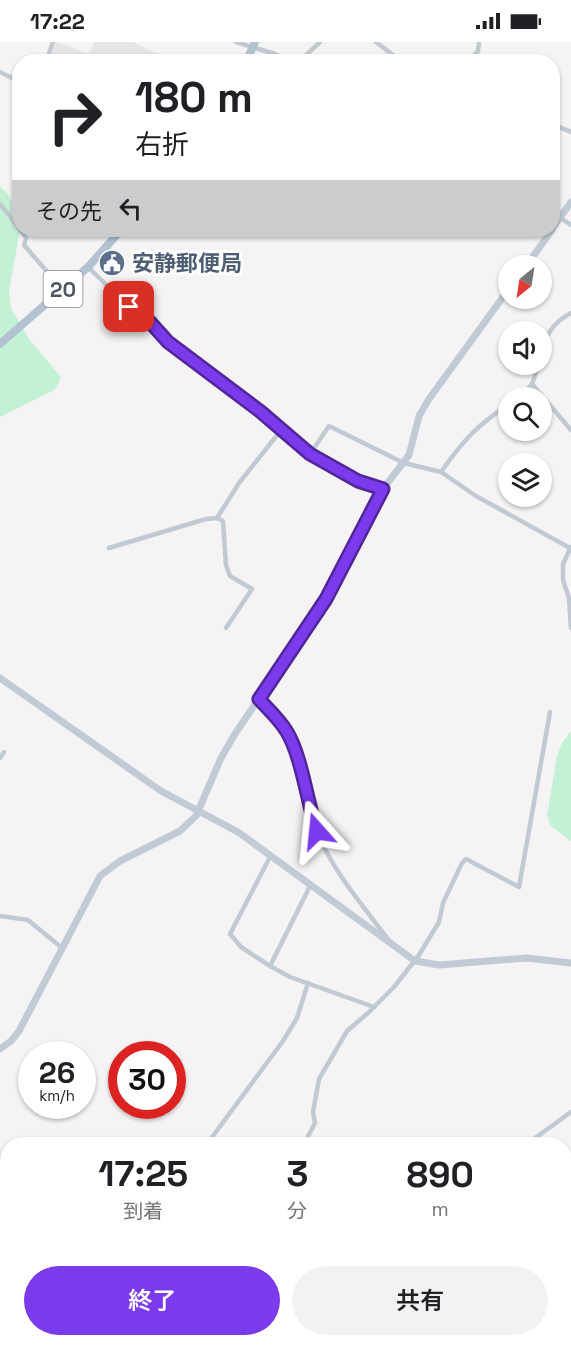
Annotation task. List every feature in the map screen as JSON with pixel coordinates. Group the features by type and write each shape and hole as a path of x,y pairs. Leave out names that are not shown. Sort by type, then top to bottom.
{"main road":[{"name":"20","path":"0,344 88,267 116,237"}],"street":[{"path":"236,42 254,45 275,54"},
{"path":"307,54 320,42"},
{"path":"376,42 392,54"},
{"path":"571,202 560,218 571,225"},
{"path":"0,204 12,219"},
{"path":"25,237 24,245 62,289"},
{"path":"534,255 546,237"},
{"path":"88,267 129,307 150,322 168,342 282,429 310,454 358,481 383,489"},
{"path":"0,1049 19,1031 100,876 180,831 199,811 221,758 326,599 383,489 404,463 420,416 429,399 498,304"},
{"path":"552,330 556,322 571,313"},
{"path":"529,387 535,375"},
{"path":"532,384 571,430"},
{"path":"441,472 459,445 485,420 498,412"},
{"path":"310,454 329,426 404,463 441,472 476,496 570,548 563,564 563,580 569,598 571,628"},
{"path":"217,518 239,483 282,429"},
{"path":"109,548 206,519 217,518 223,521 226,565 230,576 252,589 226,628"},
{"path":"0,678 161,790 238,832 311,884 394,948 415,961 439,966 527,958 571,963"},
{"path":"259,699 287,732 299,762 314,822 325,848 349,888 394,948"},
{"path":"308,1137 315,1123 313,1112 319,1079 347,1031 394,987 415,961 439,922 443,903 464,861 519,887 550,712"},
{"path":"0,758 4,752"},
{"path":"271,855 230,934 241,947 290,978 374,1007"},
{"path":"270,966 311,884"},
{"path":"0,916 28,920 62,948"},
{"path":"212,1137 288,1033 297,1018 308,983"},
{"path":"537,1137 571,1112"}],"shaded area":[{"path":"56,42 89,54 52,54"},
{"path":"94,42 133,42 161,54 89,54"}],"green space":[{"path":"0,187 8,194 12,202 12,237 19,237 9,291 11,308 29,339 61,377 52,391 0,417"},
{"path":"571,731 571,841 551,826 547,816 557,756 561,745"}],"place":[{"name":"安静郵便局","path":"112,263"}],"route":[{"path":"129,307 150,322 168,342 261,412 310,454 335,470 383,489 326,599 259,699 287,732 299,762 308,804 317,831"}]}
